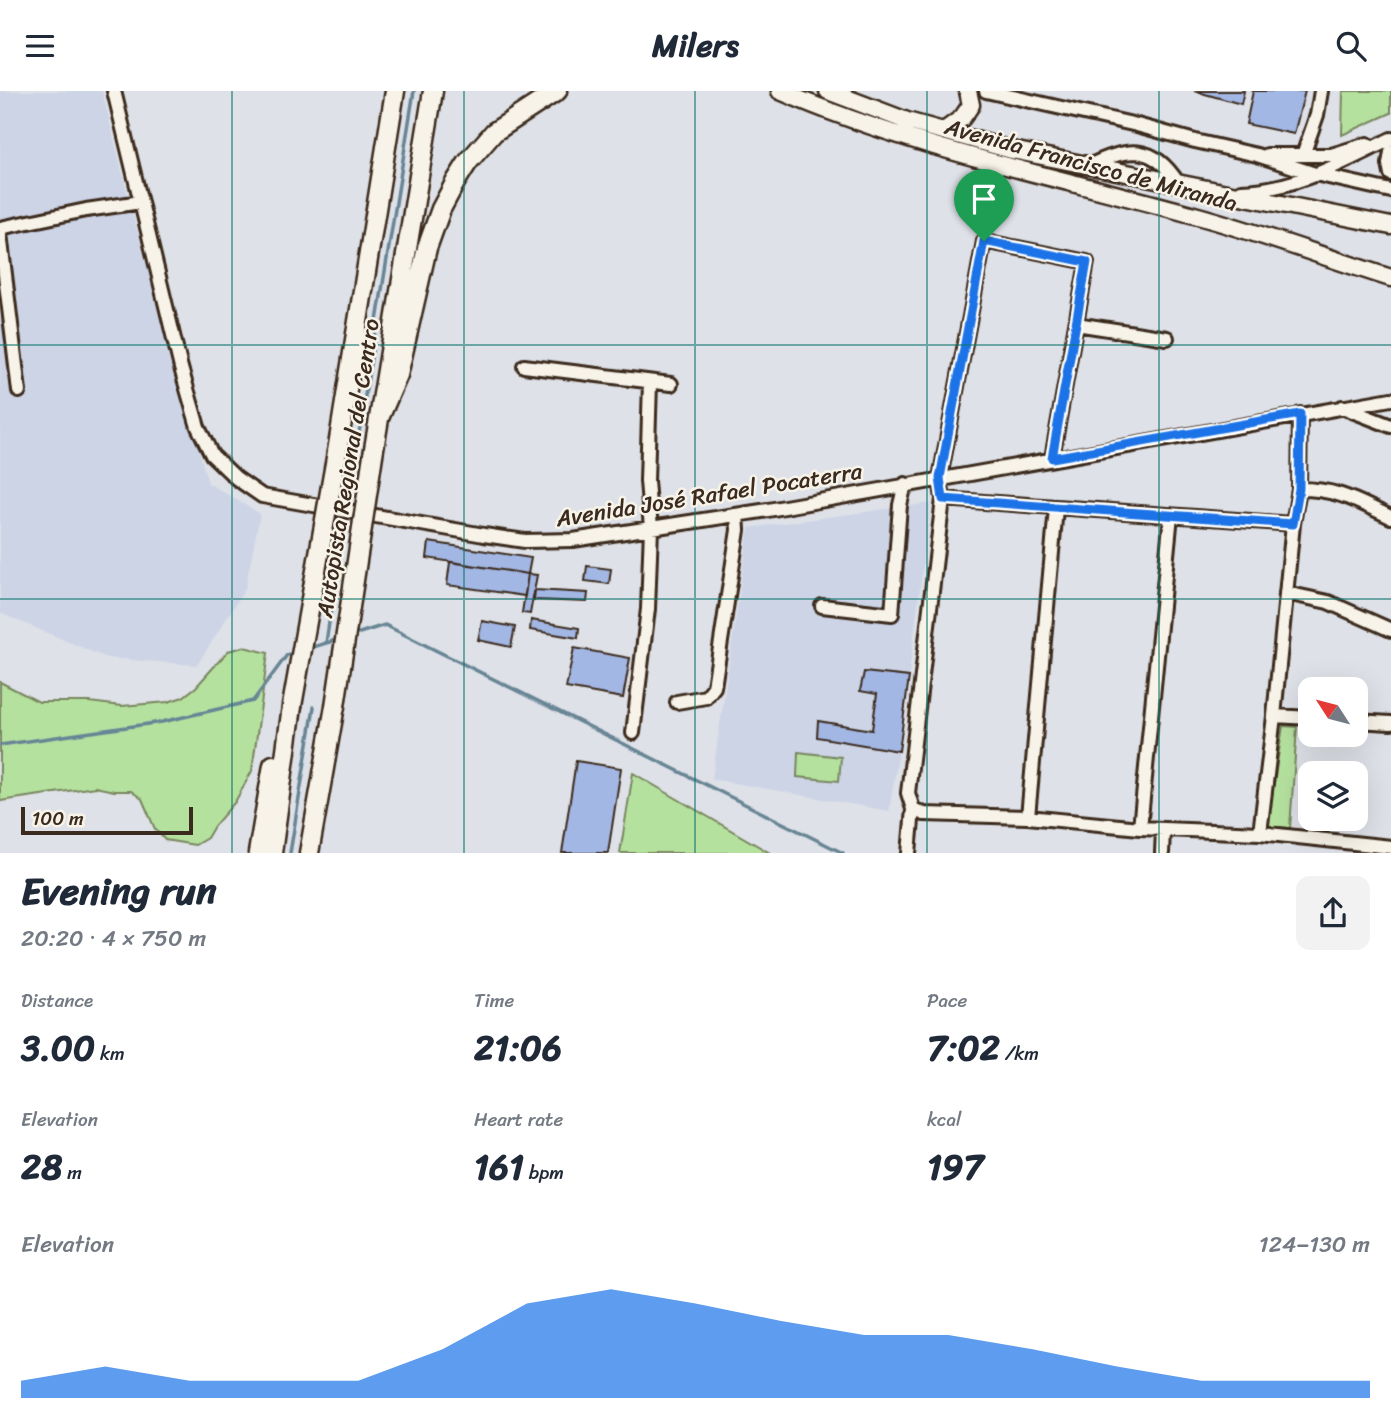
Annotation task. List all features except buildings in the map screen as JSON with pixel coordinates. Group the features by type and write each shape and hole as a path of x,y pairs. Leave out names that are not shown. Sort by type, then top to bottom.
{"highway":[{"name":"Autopista Regional del Centro","path":"272,853 292,713 395,91"},
{"name":"Autopista Regional del Centro","path":"309,853 433,91"},
{"path":"380,416 398,375 427,248 456,181 468,162 494,132 557,91"},
{"path":"258,853 276,748 292,713"}],"main road":[{"name":"Avenida Francisco de Miranda","path":"780,91 829,113 946,149 1201,216 1391,278"},
{"name":"Avenida Francisco de Miranda","path":"828,91 907,121 1012,150 1391,226"},
{"path":"944,131 962,118 971,105 968,91"}],"street":[{"name":"Avenida José Rafael Pocaterra","path":"114,91 181,369 198,426 212,454 236,478 262,496 525,541 573,540 737,515 1391,399"},
{"path":"986,91 1008,94 1257,155 1315,174 1391,191"},
{"path":"1303,155 1321,91"},
{"path":"1257,155 1332,155 1391,138"},
{"path":"1207,189 1252,191 1280,187 1315,174 1391,138"},
{"path":"1089,166 1128,151 1141,152 1155,157 1178,183"},
{"path":"1391,152 1391,174"},
{"path":"19,391 0,230 141,202"},
{"path":"909,853 913,809 908,793 943,499 940,478 984,241 1087,262 1052,458"},
{"path":"1076,324 1167,338"},
{"path":"524,366 671,384"},
{"path":"632,733 648,609 651,528 648,481 650,382"},
{"path":"1342,407 1391,426"},
{"path":"1260,833 1299,489 1300,414"},
{"path":"822,606 892,614 905,484"},
{"path":"1299,489 1324,489 1338,493 1391,517"},
{"path":"943,499 1293,524"},
{"path":"1028,817 1056,507"},
{"path":"677,702 706,697 714,687 738,530 737,515"},
{"path":"1140,828 1171,515"},
{"path":"1286,593 1328,602 1391,630"},
{"path":"1274,716 1298,717"},
{"path":"1368,722 1391,723"},
{"path":"913,809 924,814 1028,817 1140,828 1260,833 1330,848 1391,847"},
{"path":"1162,853 1163,829"}],"shaded area":[{"path":"0,91 102,91 134,219 208,483 260,514 245,589 197,665 107,658 0,613"},
{"path":"931,503 889,811 712,779 749,528"}],"green space":[{"path":"1343,91 1391,91 1391,113 1342,135"},
{"path":"244,647 268,653 252,771 235,802 207,838 195,845 165,840 155,829 142,799 131,791 95,787 0,801 0,682 39,702 89,702 122,706 168,702 183,697 196,687 228,651"},
{"path":"1283,726 1297,727 1290,828 1267,826"},
{"path":"798,752 841,757 839,781 797,777"},
{"path":"633,773 770,853 620,853"}],"waterway":[{"path":"349,495 414,91"},
{"path":"326,643 343,528"},
{"path":"353,635 385,625 843,853"},
{"path":"310,648 339,639"},
{"path":"0,745 162,722 253,701 287,655 296,652"},
{"path":"290,853 314,707"}],"route":[{"path":"984,241 1087,262 1052,458 1300,414 1299,489 1293,524 943,499 940,478 984,241"}]}
